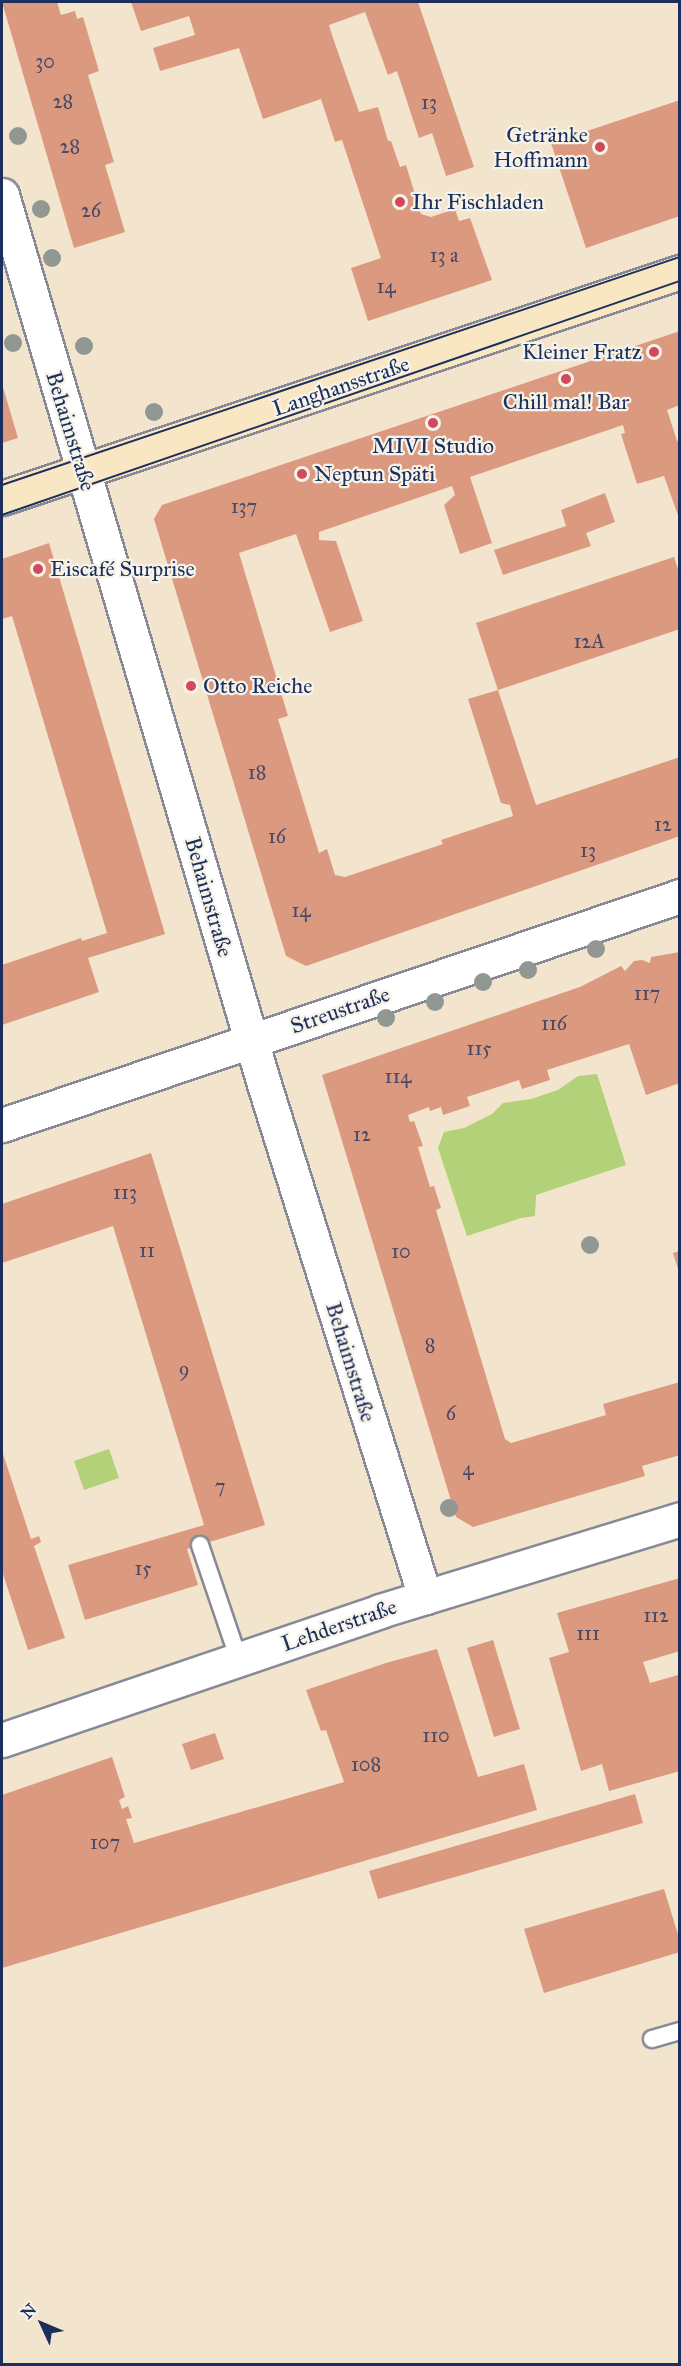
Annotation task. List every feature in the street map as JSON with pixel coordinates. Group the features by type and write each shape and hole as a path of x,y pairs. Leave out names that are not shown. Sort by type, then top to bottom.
{"street":[{"name":"Behaimstraße","path":"2,195 251,1041 425,1597"},
{"name":"Langhansstraße","path":"2,498 680,272"},
{"name":"Streustraße","path":"2,1125 680,896"},
{"name":"Lehderstraße","path":"2,1740 425,1597 680,1520"}],"lane":[{"path":"200,1545 239,1660"},
{"path":"651,2039 680,2031"}],"green space":[{"path":"597,1074 626,1165 536,1195 535,1216 521,1218 467,1236 438,1148 444,1132 464,1128 492,1114 503,1103 531,1099 558,1090 578,1076"},
{"path":"109,1449 119,1478 84,1490 74,1461"}],"building":[{"path":"2,2 57,2 61,15 75,11 77,19 83,17 99,71 88,75 114,162 105,165 125,232 74,248"},
{"path":"131,2 418,2 474,167 446,176 432,133 419,138 397,71 388,75 365,12 329,25 359,112 378,107 388,141 391,141 400,167 406,165 421,214 431,217 455,209 459,221 470,218 492,280 368,321 351,268 381,258 342,140 335,142 321,99 263,119 239,48 160,71 153,48 195,35 189,16 141,31"},
{"path":"680,100 680,216 586,248 551,143"},
{"path":"680,331 680,405 667,410 677,441 680,440 680,521 664,476 637,484 621,434 625,433 623,425 470,477 492,543 460,554 444,505 455,495 452,486 319,532 319,540 336,541 363,621 330,632 296,534 239,553 288,716 278,719 319,853 327,849 335,875 345,877 443,844 441,840 513,816 510,805 501,803 468,699 498,690 536,805 680,757 680,836 306,966 286,956 154,519 162,505"},
{"path":"2,384 18,438 2,443"},
{"path":"605,493 615,522 586,533 591,546 503,575 494,550 566,526 561,510"},
{"path":"49,543 165,934 88,958 99,992 2,1025 2,965 81,938 82,941 107,933 12,616 2,619 2,559"},
{"path":"674,557 680,575 680,629 498,690 476,623"},
{"path":"680,952 680,1083 646,1095 629,1044 547,1070 550,1080 522,1089 519,1080 467,1097 470,1106 443,1115 441,1107 430,1111 429,1107 408,1115 410,1122 414,1121 423,1146 418,1147 430,1187 434,1186 441,1208 436,1210 505,1439 511,1443 606,1415 603,1404 680,1382 680,1455 642,1466 645,1476 473,1527 456,1517 322,1075 580,987 621,966 625,971 634,961 642,960 650,963 651,957"},
{"path":"151,1153 265,1525 187,1549 198,1585 85,1620 68,1565 204,1525 113,1226 2,1263 2,1204"},
{"path":"680,1251 680,1272 679,1272 673,1253"},
{"path":"2,1451 31,1539 39,1536 41,1542 34,1546 65,1638 28,1650 2,1571"},
{"path":"680,1578 680,1651 643,1662 650,1683 678,1675 680,1771 609,1791 602,1764 581,1771 549,1658 569,1652 557,1613"},
{"path":"493,1640 520,1729 494,1737 467,1648"},
{"path":"437,1649 478,1777 524,1764 537,1810 2,1968 2,1795 112,1757 125,1797 119,1800 122,1809 128,1806 132,1818 126,1819 134,1843 344,1782 326,1730 321,1731 306,1690 386,1663"},
{"path":"215,1733 224,1759 191,1770 182,1744"},
{"path":"635,1794 643,1823 378,1899 369,1871"},
{"path":"664,1889 680,1941 680,1952 544,1993 524,1929"}],"tram line":[{"path":"2,485 680,257"},
{"path":"2,515 680,281"}],"place":[{"name":"Getränke Hoffmann","path":"600,147"},
{"name":"Ihr Fischladen","path":"400,202"},
{"name":"Kleiner Fratz","path":"654,352"},
{"name":"Chill mal! Bar","path":"566,379"},
{"name":"MIVI Studio","path":"433,423"},
{"name":"Neptun Späti","path":"302,474"},
{"name":"Eiscafé Surprise","path":"38,569"},
{"name":"Otto Reiche","path":"191,686"}]}
